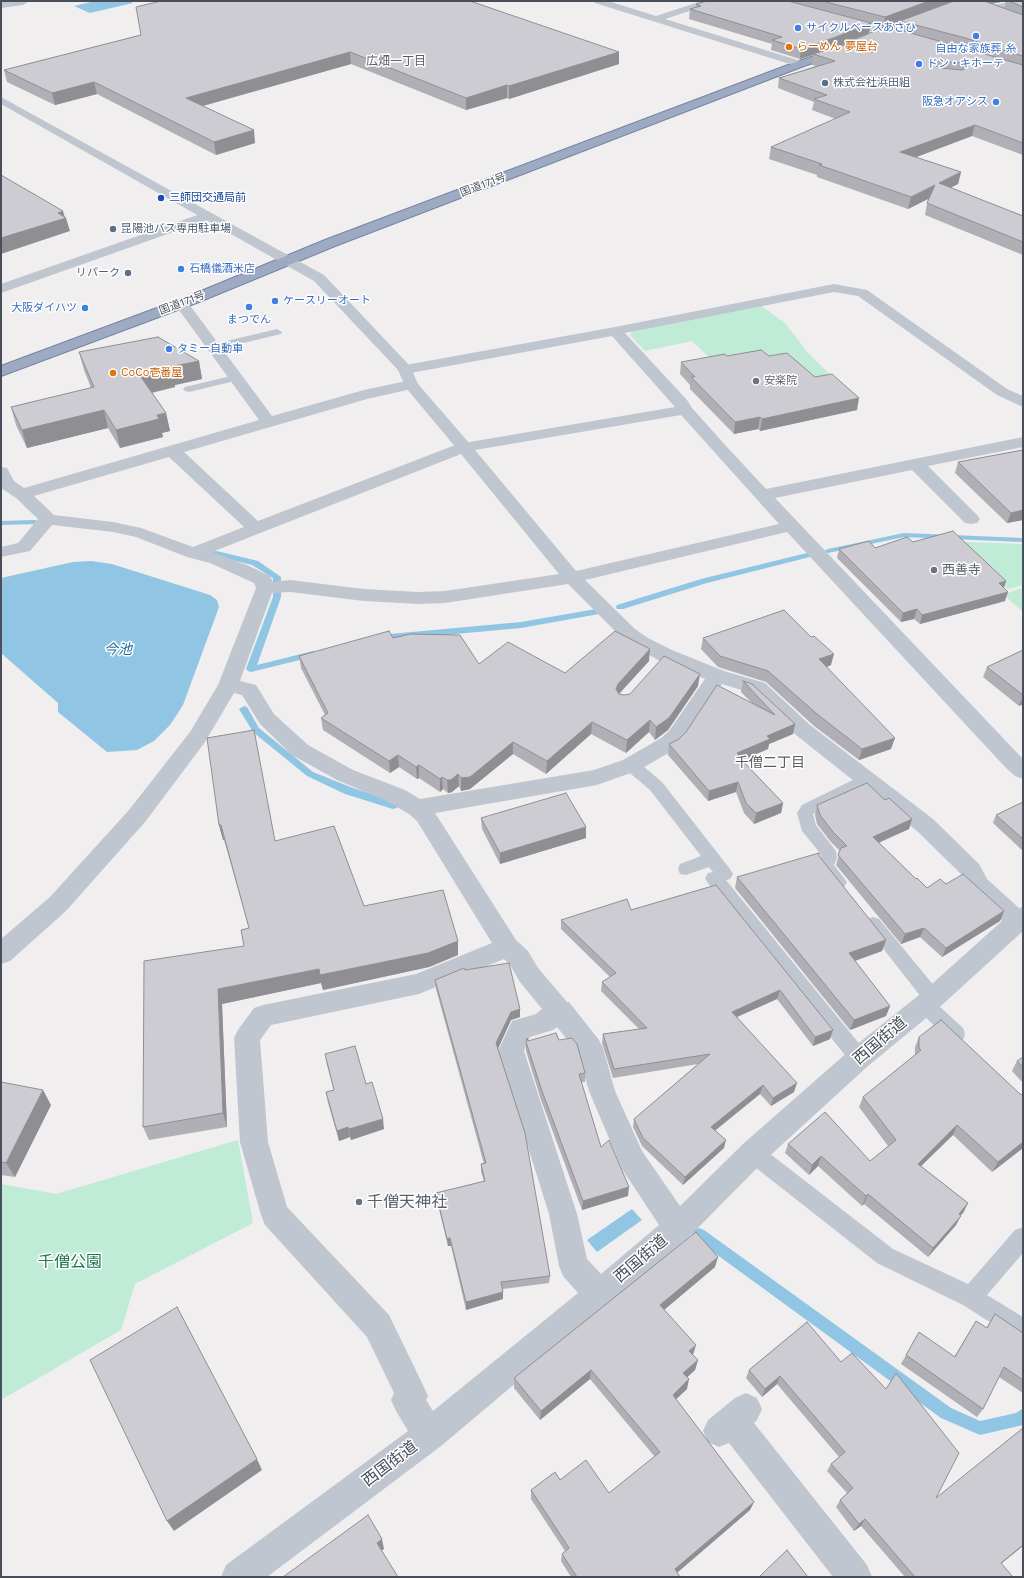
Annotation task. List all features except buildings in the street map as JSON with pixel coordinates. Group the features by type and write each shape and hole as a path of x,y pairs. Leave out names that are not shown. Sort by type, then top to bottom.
{"highway":[{"name":"国道171号","path":"1,371 800,64 839,51 883,32 972,3"}],"main road":[{"path":"832,19 918,41"}],"street":[{"path":"1,5 24,1"},
{"path":"598,1 800,64"},
{"path":"656,19 710,1"},
{"path":"991,8 1023,2"},
{"path":"972,3 991,8 1004,14"},
{"path":"1,100 319,278 405,369 411,384 572,578 628,633 641,642 660,661 758,688 803,730 924,825 971,870 978,885 1020,918"},
{"path":"1,289 206,216"},
{"path":"405,369 615,331 834,288 862,293 1002,392 1023,402"},
{"path":"181,303 269,422"},
{"path":"615,331 763,495 1023,771"},
{"path":"22,494 364,395 411,384"},
{"path":"1002,392 1023,390"},
{"path":"193,553 464,448 685,410"},
{"path":"763,495 1023,442"},
{"path":"172,450 256,529"},
{"path":"916,464 971,519"},
{"path":"1,472 7,484 22,494 48,519 60,522 113,527 142,533 240,569 263,580 265,588 228,685 198,737 137,816 58,904 1,954"},
{"path":"1,552 24,547 48,519"},
{"path":"265,588 290,586 364,595 445,598 572,578 792,526"},
{"path":"417,808 597,777 631,765 669,743 676,736 717,676"},
{"path":"228,685 249,690 268,719 282,735 306,753 345,775 397,796 417,808 425,815 507,947 519,958 529,974 590,1048 602,1091 632,1160 678,1228"},
{"name":"西国街道","path":"238,1577 430,1435 678,1228 753,1154 859,1058 929,1001 1020,918"},
{"path":"430,1435 407,1400 412,1396 378,1326 275,1215 254,1142 247,1038 264,1016 418,984 507,947"},
{"path":"560,1010 544,1022 521,1029 511,1051 562,1214 574,1266 599,1294"},
{"path":"732,1420 855,1577"}],"lane":[{"path":"839,51 852,55"},
{"path":"214,347 277,332"},
{"path":"189,389 235,378"},
{"path":"631,765 656,786 724,874 714,878 859,1058"},
{"path":"850,896 825,866 829,858 828,851 808,827 805,813 808,809 867,779"},
{"path":"686,869 712,858"},
{"path":"864,914 929,1001 969,1046"},
{"path":"753,1154 885,1256 970,1297 1023,1330"},
{"path":"970,1297 1023,1237"}],"green space":[{"path":"760,305 785,323 808,353 839,383 713,361 692,341 645,351 630,335 633,330"},
{"path":"959,543 1023,544 1023,585 1008,589"},
{"path":"1023,588 1023,612 1003,594"},
{"name":"千僧公園","path":"238,1140 253,1223 135,1284 121,1330 1,1400 1,1184 56,1194"}],"water":[{"path":"95,1 129,1 133,3 90,13 74,6"},
{"name":"今池","path":"91,561 112,564 210,595 217,600 219,607 183,705 170,725 154,741 137,750 107,752 58,712 58,703 1,653 1,578 73,562"},
{"path":"632,1209 642,1220 597,1252 587,1240"}],"waterway":[{"path":"1,523 33,522"},
{"path":"828,551 904,535 1023,540"},
{"path":"200,549 255,563 277,577 277,597 251,669 313,654"},
{"path":"620,607 704,581 807,555"},
{"path":"379,638 521,625 596,612"},
{"path":"244,709 256,730 310,774 349,791 393,805"},
{"path":"699,1234 946,1413 980,1428 1020,1419 1023,1415"}],"place":[{"name":"サイクルベースあさひ","path":"798,28"},
{"name":"自由な家族葬 糸","path":"976,36"},
{"name":"らーめん 夢屋台","path":"789,47"},
{"name":"ドン・キホーテ","path":"919,64"},
{"name":"株式会社浜田組","path":"825,83"},
{"name":"阪急オアシス","path":"996,102"},
{"name":"三師団交通局前","path":"161,198"},
{"name":"昆陽池バス専用駐車場","path":"113,229"},
{"name":"石橋儀酒米店","path":"181,269"},
{"name":"リパーク","path":"128,273"},
{"name":"ケースリーオート","path":"275,301"},
{"name":"まつでん","path":"249,307"},
{"name":"大阪ダイハツ","path":"85,308"},
{"name":"タミー自動車","path":"169,349"},
{"name":"CoCo壱番屋","path":"113,373"},
{"name":"安楽院","path":"756,381"},
{"name":"西善寺","path":"934,570"},
{"name":"千僧天神社","path":"359,1202"}],"district":[{"name":"広畑一丁目","path":"396,61"},
{"name":"千僧二丁目","path":"770,763"}]}
